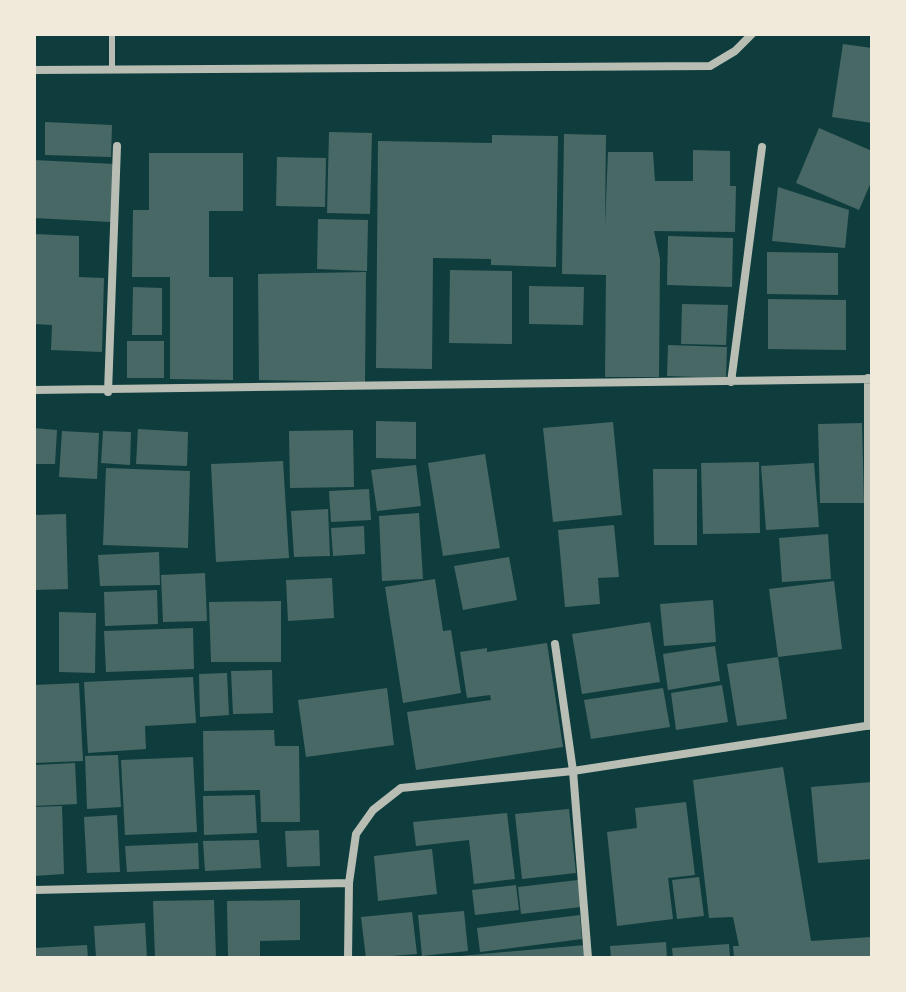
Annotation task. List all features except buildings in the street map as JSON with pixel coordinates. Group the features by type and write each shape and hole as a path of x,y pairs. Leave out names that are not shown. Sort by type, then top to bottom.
{"street":[{"path":"34,70 710,66 735,51 752,34"},
{"path":"108,392 117,146"},
{"path":"731,382 762,147"},
{"path":"34,390 108,392 870,378 870,726 573,771 401,788 373,810 356,834 349,883 348,958"},
{"path":"555,644 573,771 588,958"},
{"path":"34,890 349,883"}],"lane":[{"path":"112,34 112,69"}]}
